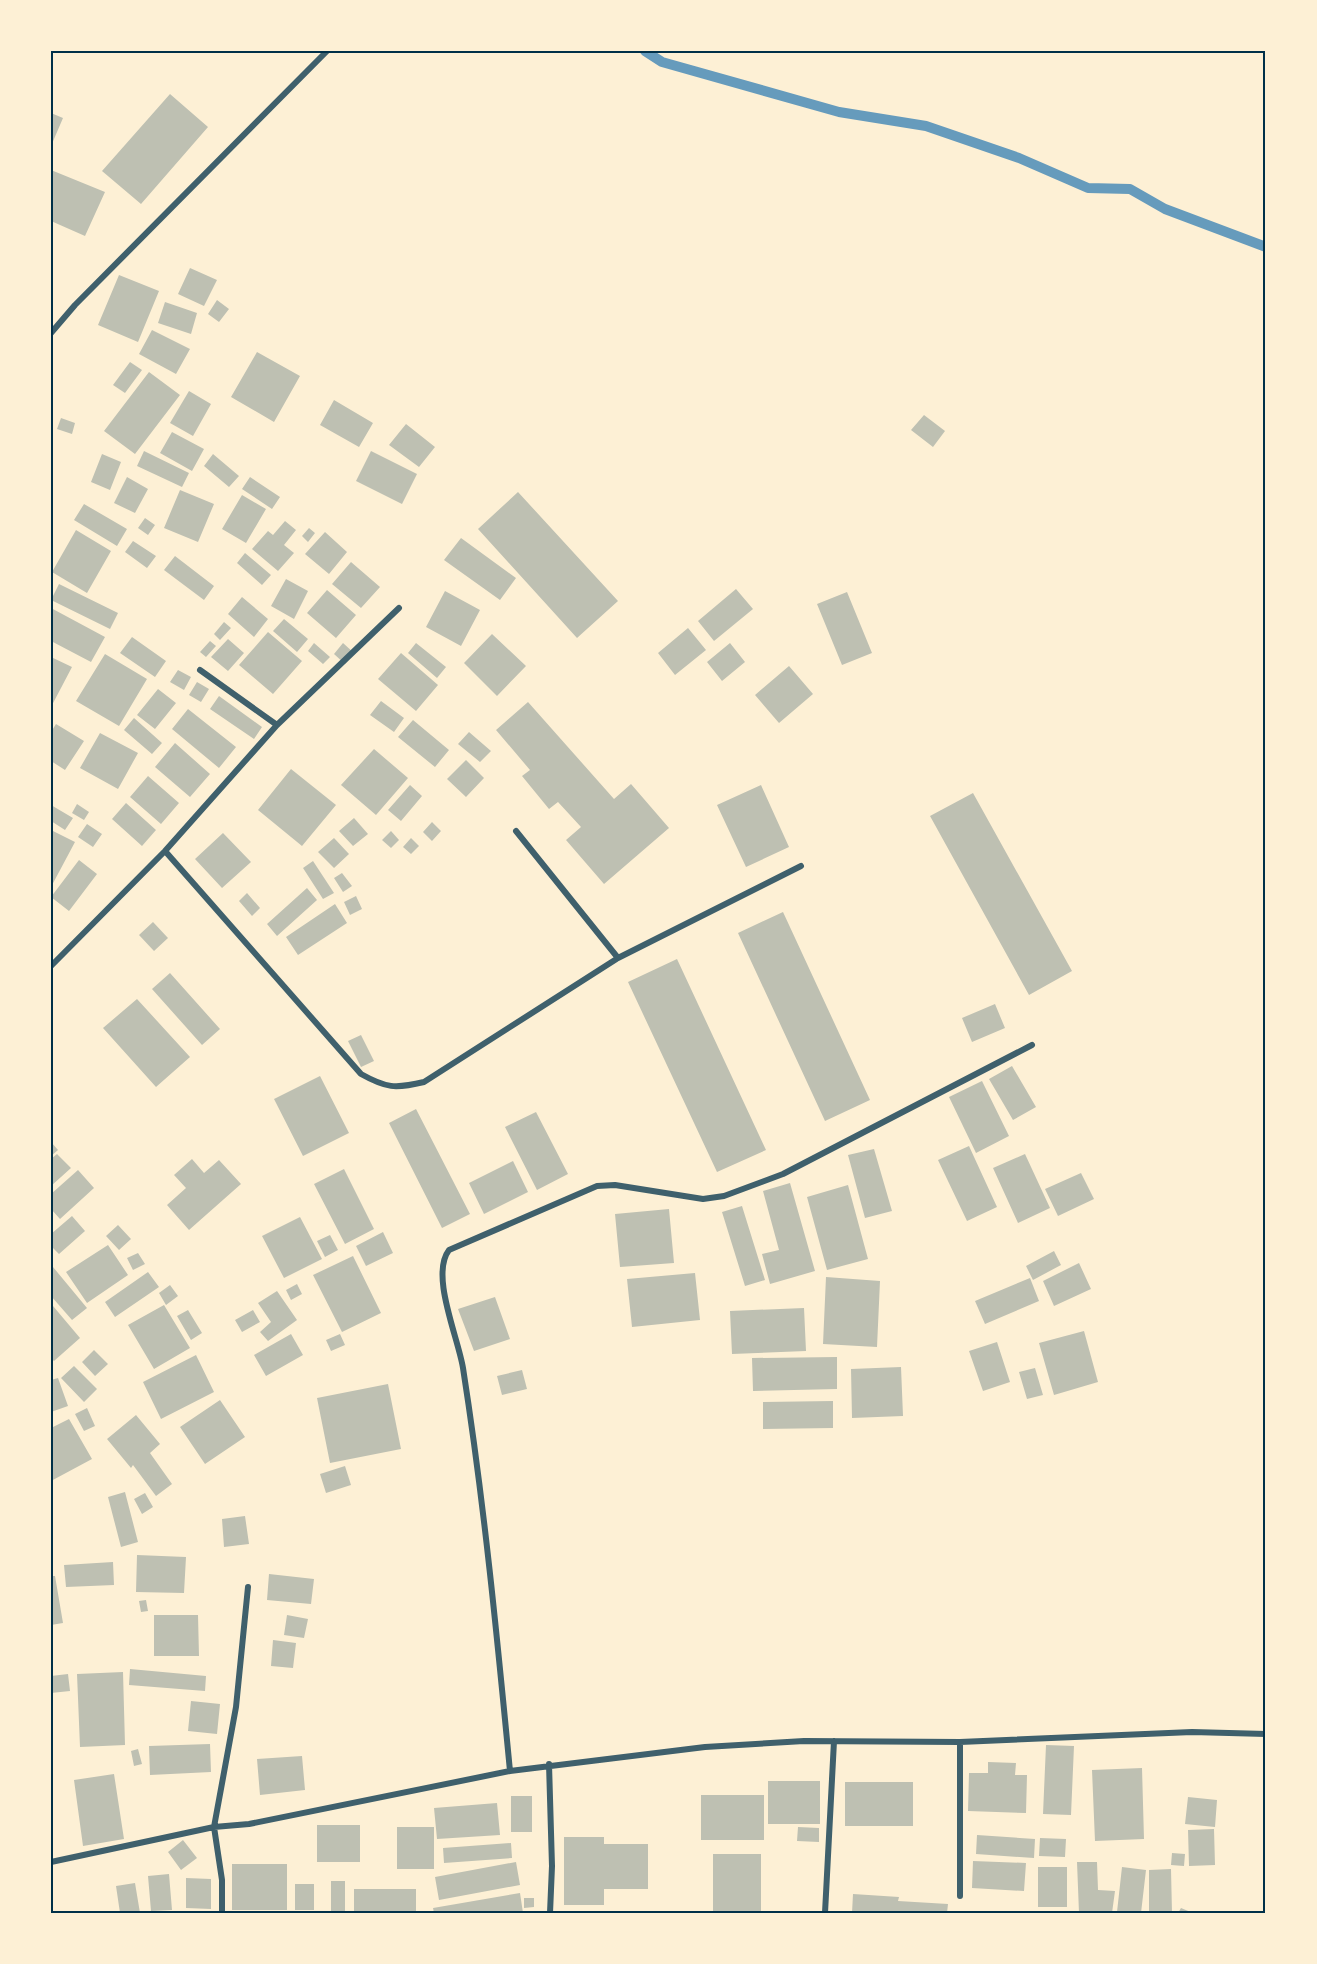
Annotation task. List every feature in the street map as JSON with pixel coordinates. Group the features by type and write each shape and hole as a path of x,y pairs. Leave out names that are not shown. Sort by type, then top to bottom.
{"street":[{"path":"51,333 75,305 327,51"},
{"path":"51,966 165,851 277,725 399,608"},
{"path":"200,670 277,725"},
{"path":"516,831 618,958"},
{"path":"165,851 361,1074 384,1087 403,1087 424,1082 618,958 801,866"},
{"path":"510,1771 487,1538 462,1365 441,1274 442,1259 449,1250 597,1186 615,1185 703,1199 724,1196 783,1174 1032,1045"},
{"path":"222,1913 222,1880 214,1827 236,1707 248,1587"},
{"path":"51,1862 214,1827 249,1824 549,1764 595,1762 705,1747 834,1741 960,1742 1192,1732 1266,1734"},
{"path":"825,1913 834,1741"},
{"path":"960,1742 960,1896"},
{"path":"549,1764 552,1866 550,1913"}],"building":[{"path":"170,94 208,127 141,204 102,171"},
{"path":"51,113 63,118 51,146"},
{"path":"51,170 105,192 85,236 51,221"},
{"path":"190,268 217,280 204,306 178,294"},
{"path":"119,275 159,291 138,342 98,325"},
{"path":"217,300 229,309 219,322 208,314"},
{"path":"165,302 197,313 191,334 158,323"},
{"path":"152,330 190,349 176,374 139,354"},
{"path":"257,352 300,376 274,422 231,397"},
{"path":"130,362 142,370 125,393 113,385"},
{"path":"149,372 180,395 135,454 104,431"},
{"path":"189,391 211,404 193,436 170,423"},
{"path":"334,400 373,423 359,447 320,425"},
{"path":"924,415 945,431 933,447 911,430"},
{"path":"61,418 75,423 72,434 57,429"},
{"path":"406,424 435,447 419,467 389,445"},
{"path":"172,432 204,449 192,471 160,453"},
{"path":"144,451 189,473 182,487 137,466"},
{"path":"371,451 417,474 402,504 356,481"},
{"path":"102,454 121,462 110,490 91,482"},
{"path":"213,454 239,476 229,487 204,466"},
{"path":"127,477 148,489 135,513 114,503"},
{"path":"250,477 280,497 272,509 242,489"},
{"path":"180,490 214,504 198,542 164,528"},
{"path":"518,492 618,601 577,638 478,529"},
{"path":"242,495 266,509 246,543 222,529"},
{"path":"84,504 127,529 117,546 74,520"},
{"path":"145,518 155,525 148,535 138,528"},
{"path":"285,521 296,530 284,545 294,553 278,571 252,549 268,531 273,535"},
{"path":"309,528 315,533 308,542 302,536"},
{"path":"76,530 111,551 87,593 52,572"},
{"path":"325,532 347,552 329,574 305,554"},
{"path":"461,538 516,578 500,600 444,560"},
{"path":"133,541 156,556 147,568 125,552"},
{"path":"245,553 271,575 262,585 237,563"},
{"path":"175,556 214,586 204,600 164,570"},
{"path":"351,562 380,587 361,608 332,584"},
{"path":"286,579 308,591 294,619 271,606"},
{"path":"59,584 118,613 110,629 51,600"},
{"path":"736,589 753,609 714,641 698,621"},
{"path":"327,590 356,615 336,638 307,613"},
{"path":"445,591 480,610 461,646 426,627"},
{"path":"847,592 872,653 842,665 817,604"},
{"path":"242,597 268,619 254,637 228,614"},
{"path":"51,608 105,637 91,662 51,641"},
{"path":"284,619 308,639 297,652 273,631"},
{"path":"224,622 231,628 220,640 214,634"},
{"path":"688,628 706,650 675,675 658,653"},
{"path":"268,632 302,661 273,694 239,665"},
{"path":"492,634 526,666 497,696 464,663"},
{"path":"132,637 166,661 155,677 120,653"},
{"path":"228,639 244,653 228,671 211,657"},
{"path":"210,641 216,646 206,657 200,652"},
{"path":"314,643 330,657 323,664 308,651"},
{"path":"343,643 354,653 345,664 334,654"},
{"path":"416,643 446,667 437,678 408,653"},
{"path":"730,643 745,662 722,681 707,662"},
{"path":"401,653 438,685 416,711 378,679"},
{"path":"105,654 147,679 119,726 76,701"},
{"path":"51,657 72,667 51,707"},
{"path":"789,666 813,694 779,723 755,695"},
{"path":"178,670 191,677 184,690 170,682"},
{"path":"197,682 209,689 201,702 189,695"},
{"path":"158,689 176,703 155,729 137,715"},
{"path":"219,696 262,727 254,739 210,709"},
{"path":"381,701 404,718 394,732 370,715"},
{"path":"528,702 614,799 631,784 669,828 604,884 566,840 581,827 558,802 549,809 522,776 530,770 496,730"},
{"path":"188,709 236,747 219,768 172,729"},
{"path":"134,718 162,743 152,754 124,730"},
{"path":"413,720 449,750 435,767 398,737"},
{"path":"56,724 84,741 65,770 51,761 51,732"},
{"path":"469,732 491,751 480,762 458,744"},
{"path":"100,733 138,753 118,789 80,768"},
{"path":"175,743 210,774 190,797 155,767"},
{"path":"374,749 408,778 376,815 341,785"},
{"path":"466,760 484,778 466,797 447,779"},
{"path":"291,769 336,805 302,846 258,810"},
{"path":"148,776 179,803 161,824 130,797"},
{"path":"410,785 422,796 401,821 388,810"},
{"path":"761,785 789,847 746,867 717,805"},
{"path":"973,793 1072,971 1029,995 930,816"},
{"path":"126,803 156,830 142,846 112,819"},
{"path":"77,804 89,812 84,820 72,813"},
{"path":"51,805 73,818 65,830 51,821"},
{"path":"354,818 368,834 353,846 339,831"},
{"path":"432,822 441,831 432,841 423,832"},
{"path":"87,824 102,834 93,847 78,837"},
{"path":"51,830 75,842 51,887"},
{"path":"391,831 399,840 391,848 382,840"},
{"path":"223,833 251,862 222,888 195,859"},
{"path":"334,838 349,854 334,868 318,852"},
{"path":"411,838 419,846 411,854 403,847"},
{"path":"79,860 97,874 69,911 51,897"},
{"path":"313,861 334,893 323,899 303,868"},
{"path":"342,873 352,886 343,892 334,878"},
{"path":"307,888 317,900 277,936 267,924"},
{"path":"247,893 260,908 252,916 239,901"},
{"path":"356,896 362,909 350,915 344,902"},
{"path":"335,904 347,923 298,955 286,937"},
{"path":"783,912 870,1100 825,1121 738,933"},
{"path":"153,922 168,938 154,951 139,935"},
{"path":"677,959 766,1150 717,1172 628,982"},
{"path":"170,973 220,1029 202,1045 152,989"},
{"path":"137,999 190,1057 156,1087 103,1028"},
{"path":"995,1004 1005,1028 972,1042 962,1018"},
{"path":"361,1035 374,1061 361,1067 348,1041"},
{"path":"1012,1066 1036,1107 1013,1120 989,1079"},
{"path":"320,1076 349,1133 303,1156 274,1099"},
{"path":"982,1081 1009,1136 976,1153 949,1097"},
{"path":"416,1109 470,1214 442,1228 389,1123"},
{"path":"536,1112 568,1174 537,1190 505,1127"},
{"path":"51,1142 58,1150 51,1156"},
{"path":"969,1146 997,1207 967,1221 938,1160"},
{"path":"874,1149 892,1211 865,1218 848,1155"},
{"path":"57,1154 71,1168 51,1186 51,1159"},
{"path":"1025,1154 1050,1208 1018,1223 993,1168"},
{"path":"192,1159 204,1173 219,1160 241,1184 189,1230 167,1205 186,1188 174,1175"},
{"path":"513,1161 528,1192 484,1214 469,1183"},
{"path":"344,1169 374,1229 345,1244 314,1184"},
{"path":"78,1170 94,1188 60,1219 51,1209 51,1194"},
{"path":"1081,1173 1094,1199 1058,1216 1045,1189"},
{"path":"790,1183 815,1271 770,1284 762,1254 779,1250 763,1191"},
{"path":"848,1185 868,1259 827,1270 807,1197"},
{"path":"742,1206 765,1280 745,1286 722,1212"},
{"path":"669,1209 674,1263 620,1267 615,1214"},
{"path":"72,1216 85,1231 59,1254 53,1248 51,1250 51,1234"},
{"path":"300,1217 322,1259 284,1278 262,1236"},
{"path":"118,1225 131,1239 119,1250 106,1236"},
{"path":"383,1232 393,1253 366,1266 356,1246"},
{"path":"330,1235 338,1250 325,1257 317,1241"},
{"path":"108,1245 128,1275 87,1303 66,1272"},
{"path":"1054,1251 1061,1265 1033,1280 1026,1266"},
{"path":"138,1253 145,1264 133,1270 127,1258"},
{"path":"353,1256 381,1313 342,1332 313,1275"},
{"path":"1079,1263 1091,1289 1054,1306 1043,1281"},
{"path":"53,1267 87,1308 72,1320 51,1296"},
{"path":"148,1272 159,1287 115,1317 105,1302"},
{"path":"695,1273 700,1320 632,1327 627,1279"},
{"path":"826,1277 880,1281 877,1347 823,1344"},
{"path":"1030,1278 1039,1301 985,1324 975,1301"},
{"path":"297,1284 302,1294 291,1300 286,1290"},
{"path":"170,1285 178,1296 166,1305 159,1293"},
{"path":"277,1291 297,1320 268,1341 260,1332 271,1322 258,1303"},
{"path":"495,1297 510,1339 474,1351 458,1309"},
{"path":"164,1305 190,1348 154,1369 128,1325"},
{"path":"53,1306 80,1338 54,1361 51,1358"},
{"path":"804,1308 806,1351 732,1354 730,1311"},
{"path":"188,1310 202,1333 191,1340 177,1316"},
{"path":"253,1310 260,1322 242,1332 235,1320"},
{"path":"1084,1331 1098,1382 1054,1395 1039,1343"},
{"path":"291,1334 303,1355 266,1376 254,1355"},
{"path":"340,1334 345,1345 331,1351 326,1340"},
{"path":"997,1342 1010,1382 983,1391 969,1351"},
{"path":"94,1350 108,1364 95,1376 82,1362"},
{"path":"196,1355 214,1392 161,1419 143,1382"},
{"path":"837,1357 837,1389 753,1391 752,1358"},
{"path":"74,1366 97,1389 84,1402 61,1378"},
{"path":"901,1367 903,1416 852,1418 851,1369"},
{"path":"1035,1368 1043,1395 1027,1399 1019,1372"},
{"path":"522,1370 527,1389 502,1395 497,1376"},
{"path":"58,1378 68,1406 51,1412 51,1380"},
{"path":"388,1384 401,1449 330,1463 317,1398"},
{"path":"220,1400 245,1437 205,1464 180,1427"},
{"path":"833,1401 833,1428 763,1429 763,1402"},
{"path":"87,1408 95,1426 84,1431 75,1414"},
{"path":"136,1415 160,1444 150,1453 172,1484 156,1496 133,1465 131,1468 107,1439"},
{"path":"69,1419 92,1459 51,1481 51,1428"},
{"path":"345,1466 351,1485 326,1493 320,1474"},
{"path":"125,1492 138,1542 121,1547 108,1497"},
{"path":"145,1493 153,1507 142,1514 134,1499"},
{"path":"245,1516 249,1544 224,1547 222,1519"},
{"path":"137,1555 186,1557 184,1593 136,1592"},
{"path":"113,1562 114,1585 66,1587 64,1565"},
{"path":"269,1574 314,1579 311,1604 267,1600"},
{"path":"51,1576 55,1576 63,1623 51,1625"},
{"path":"146,1600 148,1611 141,1612 139,1601"},
{"path":"154,1615 198,1615 199,1656 154,1656"},
{"path":"287,1615 308,1619 304,1638 284,1635"},
{"path":"273,1640 296,1643 293,1668 271,1666"},
{"path":"130,1669 206,1676 205,1691 129,1685"},
{"path":"123,1672 125,1745 80,1747 77,1674"},
{"path":"68,1674 70,1691 51,1693 51,1676"},
{"path":"191,1701 220,1704 217,1734 188,1731"},
{"path":"210,1744 211,1772 150,1775 149,1746"},
{"path":"1046,1745 1074,1746 1071,1815 1043,1814"},
{"path":"138,1749 142,1764 134,1766 131,1751"},
{"path":"302,1756 305,1790 260,1795 257,1759"},
{"path":"988,1762 1016,1763 1015,1775 1027,1775 1026,1813 968,1811 969,1773 988,1773"},
{"path":"1142,1768 1144,1839 1095,1841 1092,1770"},
{"path":"114,1774 124,1839 83,1846 74,1780"},
{"path":"768,1781 820,1781 820,1824 768,1824"},
{"path":"845,1782 913,1782 913,1826 845,1826"},
{"path":"701,1795 764,1795 764,1840 701,1840"},
{"path":"511,1796 532,1796 532,1832 511,1832"},
{"path":"1188,1797 1217,1800 1215,1827 1185,1824"},
{"path":"497,1803 500,1835 437,1839 434,1808"},
{"path":"317,1825 360,1825 360,1862 317,1862"},
{"path":"397,1827 434,1827 434,1869 397,1869"},
{"path":"798,1827 819,1828 819,1842 797,1841"},
{"path":"1214,1829 1215,1865 1189,1866 1188,1830"},
{"path":"977,1835 1035,1839 1034,1858 976,1854"},
{"path":"564,1837 604,1837 604,1844 648,1844 648,1889 604,1889 604,1905 564,1905"},
{"path":"1040,1838 1066,1839 1065,1857 1039,1856"},
{"path":"183,1840 197,1858 181,1870 168,1852"},
{"path":"511,1843 512,1858 444,1863 443,1848"},
{"path":"1172,1853 1185,1854 1184,1866 1171,1865"},
{"path":"713,1854 761,1854 761,1913 713,1913"},
{"path":"973,1861 1026,1863 1024,1891 972,1888"},
{"path":"516,1862 520,1885 439,1900 435,1877"},
{"path":"1077,1862 1097,1862 1098,1890 1115,1891 1112,1913 1079,1913"},
{"path":"232,1864 287,1864 287,1910 232,1910"},
{"path":"1038,1867 1067,1867 1067,1907 1038,1907"},
{"path":"1122,1867 1146,1870 1141,1913 1117,1912"},
{"path":"1171,1869 1172,1913 1149,1913 1149,1870"},
{"path":"169,1874 172,1910 151,1911 148,1876"},
{"path":"186,1878 211,1879 211,1909 186,1908"},
{"path":"331,1881 345,1881 345,1913 331,1913"},
{"path":"135,1883 140,1913 120,1913 116,1886"},
{"path":"295,1884 314,1884 314,1910 295,1910"},
{"path":"354,1889 416,1889 416,1913 354,1913"},
{"path":"520,1893 523,1913 434,1913 433,1908"},
{"path":"853,1894 899,1897 898,1901 948,1904 947,1913 852,1913"},
{"path":"524,1898 534,1898 534,1907 524,1908"},
{"path":"1181,1908 1193,1913 1178,1913"}],"waterway":[{"path":"645,51 662,62 839,112 926,126 1019,158 1088,188 1130,189 1165,209 1266,247"}]}
